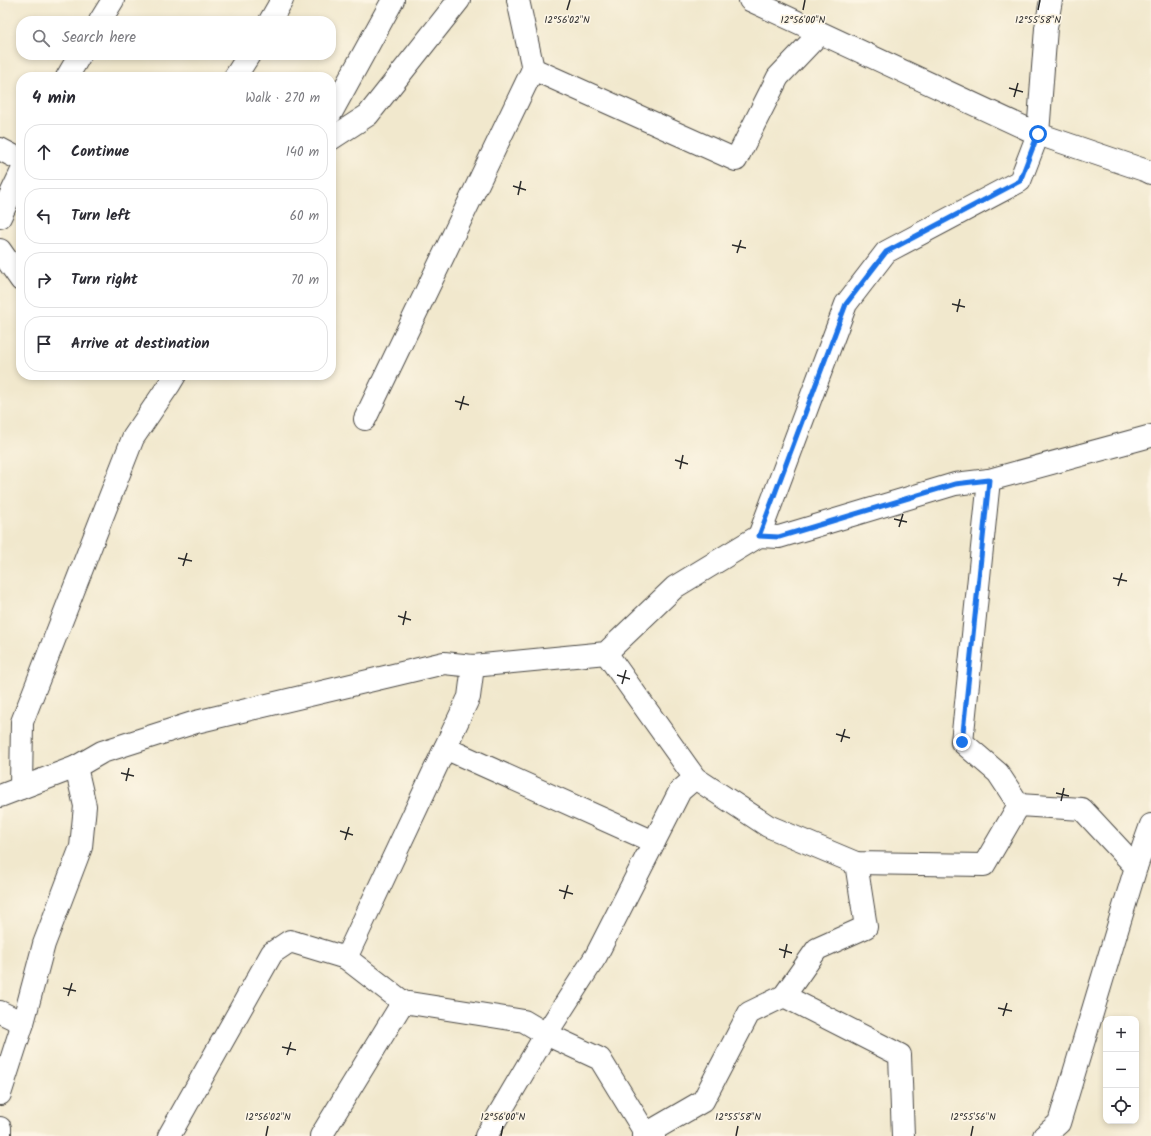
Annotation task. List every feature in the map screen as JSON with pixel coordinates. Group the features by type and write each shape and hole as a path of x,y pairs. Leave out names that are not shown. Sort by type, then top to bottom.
{"street":[{"path":"103,16 113,0"},
{"path":"273,16 282,0"},
{"path":"336,104 393,0"},
{"path":"336,136 368,115 460,0"},
{"path":"365,419 532,69 518,0"},
{"path":"750,0 1038,134 1151,173"},
{"path":"759,536 846,304 886,252 1020,181 1038,134 1046,28 1051,0"},
{"path":"532,69 736,160 778,77 820,33"},
{"path":"70,72 77,60"},
{"path":"238,72 246,60"},
{"path":"0,149 16,157"},
{"path":"0,217 16,183"},
{"path":"0,250 16,273"},
{"path":"21,788 22,722 133,438 172,380"},
{"path":"0,796 76,767 102,752 196,722 444,663 473,666 606,653 675,587 759,536 779,537 955,484 989,480 1151,436"},
{"path":"989,480 962,742 998,773 1019,805"},
{"path":"606,653 695,778 768,826 856,863 984,865 1019,805"},
{"path":"346,958 469,697 473,666"},
{"path":"444,748 654,842"},
{"path":"0,1094 23,1022 44,944 81,847 85,806 76,767"},
{"path":"486,1136 546,1034 596,956 680,791 695,778"},
{"path":"1019,805 1082,810 1136,867"},
{"path":"1044,1136 1059,1122 1136,867 1151,824"},
{"path":"169,1136 272,953 290,941 346,958 403,1002 524,1021 546,1034 600,1059 648,1135 703,1101 749,1013 784,996 817,949 866,927 856,863"},
{"path":"784,996 900,1055 903,1136"},
{"path":"321,1136 403,1002"},
{"path":"0,1012 23,1022"},
{"path":"0,1128 0,1134"}],"route":[{"path":"962,742 989,480 955,484 779,537 759,536 846,304 886,252 1020,181 1038,134"}]}
